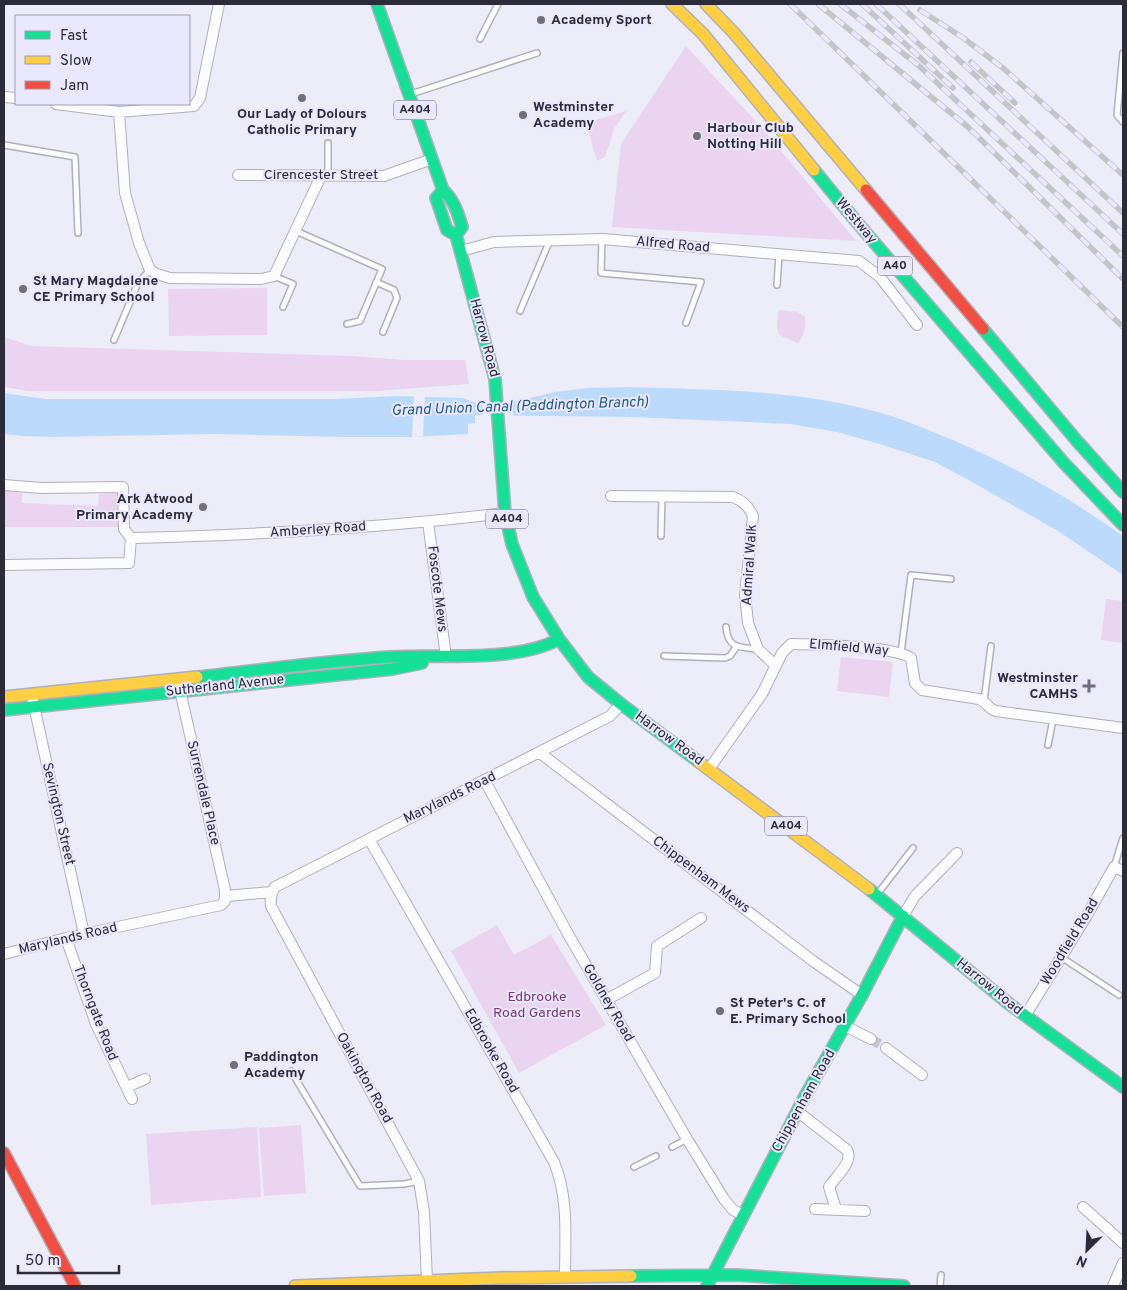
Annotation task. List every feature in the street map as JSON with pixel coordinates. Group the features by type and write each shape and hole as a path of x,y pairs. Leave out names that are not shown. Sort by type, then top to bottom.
{"main road":[{"name":"Harrow Road","path":"377,4 443,190 452,196 458,213 462,227 456,235 497,388 505,513 512,544 522,573 539,608 559,639 588,677 621,704 877,894 1025,1016 1123,1087"},
{"name":"Westway","path":"672,4 703,34 855,220 1064,463 1123,525"},
{"name":"Westway","path":"706,4 734,33 1070,434 1123,492"},
{"name":"Sutherland Avenue","path":"4,697 391,656 446,657 527,651 548,646 559,639"},
{"name":"Sutherland Avenue","path":"4,710 393,669 446,657"},
{"name":"Chippenham Road","path":"707,1286 797,1111 862,995 903,916"},
{"path":"4,1153 75,1286"},
{"path":"295,1286 427,1280 501,1282 565,1277 736,1275 904,1286"}],"street":[{"path":"64,105 118,112 194,106 198,103 219,4"},
{"path":"118,112 125,193 139,243 150,270 170,278 261,279 274,276 324,176"},
{"name":"Cirencester Street","path":"238,175 384,176 432,159"},
{"name":"Alfred Road","path":"461,251 494,242 602,239 859,261 880,277 918,325"},
{"path":"4,485 42,488 123,487 124,528 130,538 129,563 4,565"},
{"name":"Admiral Walk","path":"611,496 733,497 742,501 750,508 753,516 745,595 748,623 758,649 775,665"},
{"name":"Amberley Road","path":"130,538 276,533 428,522 505,513"},
{"name":"Foscote Mews","path":"428,522 446,657"},
{"name":"Elmfield Way","path":"709,769 762,694 775,665 788,647 795,644 886,650 901,653 911,658 915,682 922,690 979,699 984,701 987,707 993,711 1053,718"},
{"name":"Surrendale Place","path":"178,679 223,901"},
{"name":"Sevington Street","path":"32,694 84,934"},
{"name":"Marylands Road","path":"4,954 273,889 610,716 621,704"},
{"path":"1053,718 1123,728"},
{"name":"Chippenham Mews","path":"540,753 813,961 862,995"},
{"name":"Goldney Road","path":"485,781 568,934 688,1139 724,1199 733,1210 743,1215"},
{"name":"Edbrooke Road","path":"369,839 554,1162 563,1189 565,1277"},
{"path":"903,916 915,896 957,853"},
{"name":"Woodfield Road","path":"1025,1016 1118,869"},
{"name":"Oakington Road","path":"273,889 270,906 419,1181 424,1212 427,1280"},
{"path":"606,1000 655,974 657,946 701,918"},
{"name":"Thorngate Road","path":"66,938 96,1024 132,1099"},
{"path":"845,1026 871,1039"},
{"path":"886,1048 922,1075"},
{"path":"126,1087 144,1079"},
{"path":"797,1111 847,1150 849,1154 848,1161 828,1189 836,1209"},
{"path":"1083,1207 1123,1243"},
{"path":"815,1209 865,1211"},
{"path":"1113,1286 1123,1263"}],"lane":[{"path":"480,39 498,4"},
{"path":"409,94 537,53"},
{"path":"1123,54 1117,115 1123,122"},
{"path":"324,176 328,143"},
{"path":"4,145 75,156 78,233"},
{"path":"296,231 382,269 360,320 347,324"},
{"path":"602,239 601,273 701,282 686,324"},
{"path":"520,311 550,240"},
{"path":"777,285 778,254"},
{"path":"114,340 138,283 150,270"},
{"path":"274,276 293,284 283,307"},
{"path":"376,282 394,290 398,298 383,332"},
{"path":"661,536 662,496"},
{"path":"901,653 911,575 951,579"},
{"path":"726,627 729,641 737,646 758,649"},
{"path":"664,656 725,658 730,656 737,646"},
{"path":"984,701 991,646"},
{"path":"1048,745 1053,718"},
{"name":"Woodfield Road","path":"1118,869 1123,838"},
{"path":"877,894 913,848"},
{"path":"1061,957 1119,995"},
{"path":"291,1071 360,1186 404,1184 419,1181"},
{"path":"672,1147 688,1139"},
{"path":"634,1167 656,1156"},
{"path":"940,1286 941,1275"}],"green space":[{"name":"Harbour Club Notting Hill","path":"686,46 762,128 856,241 612,227 621,144"},
{"path":"626,111 614,129 605,157 597,161 586,123"},
{"path":"267,288 267,335 169,336 168,289"},
{"path":"781,310 798,312 805,317 804,331 798,343 779,335 777,328 778,312"},
{"path":"4,337 31,346 352,356 405,360 465,360 469,384 377,391 29,391 4,387"},
{"path":"4,490 22,493 22,503 98,506 99,494 117,493 118,527 4,527"},
{"path":"1106,599 1123,601 1123,643 1101,640"},
{"path":"841,657 893,662 889,697 837,691"},
{"name":"Edbrooke Road Gardens","path":"497,925 514,955 551,935 606,1025 519,1073 451,951"},
{"path":"301,1125 306,1193 264,1196 259,1128"},
{"path":"257,1127 261,1197 151,1205 146,1134"}],"water":[{"name":"Grand Union Canal (Paddington Branch)","path":"628,387 778,394 837,402 889,415 911,423 1021,472 1083,509 1123,536 1123,575 1058,531 935,462 837,432 790,424 634,417 475,415 475,423 468,424 468,434 412,437 214,434 52,437 4,434 4,393 45,399 334,399 398,396 463,398 476,403 513,402 555,392 587,388"}],"pier":[{"path":"414,394 425,394 423,436 412,437"},
{"path":"512,399 513,418 483,418 482,401"}],"tunnel":[{"path":"871,1039 886,1048"}],"railway":[{"path":"790,4 1123,327"},
{"path":"818,4 968,127 1123,279"},
{"path":"840,4 918,65 1123,256"},
{"path":"862,4 953,88"},
{"path":"876,4 1123,234"},
{"path":"899,4 1123,213"},
{"path":"920,10 962,37 1003,68 1123,175"},
{"path":"971,62 1015,103"}],"traffic: fast":[{"path":"377,4 443,190 453,202 459,217 462,227 456,235"},
{"path":"814,170 1064,463 1123,525"},
{"path":"443,190 436,198 447,230 456,235 495,379 505,513 512,544 533,597 559,639 588,677 699,762"},
{"path":"983,329 1077,441 1123,492"},
{"path":"197,677 390,657 477,656 521,652 541,647 559,639"},
{"path":"4,710 393,669 422,663"},
{"path":"869,889 1008,1003 1123,1087"},
{"path":"707,1286 804,1098 862,995 903,916"},
{"path":"631,1276 736,1275 904,1286"}],"traffic: slow":[{"path":"672,4 703,34 814,170"},
{"path":"706,4 734,33 866,190"},
{"path":"4,697 197,677"},
{"path":"699,762 869,889"},
{"path":"295,1286 501,1278 631,1276"}],"traffic: jam":[{"path":"866,190 983,329"},
{"path":"4,1153 75,1286"}],"place":[{"name":"Academy Sport","path":"541,20"},
{"name":"Our Lady of Dolours Catholic Primary","path":"302,98"},
{"name":"Westminster Academy","path":"523,115"},
{"name":"Harbour Club Notting Hill","path":"697,136"},
{"name":"St Mary Magdalene CE Primary School","path":"23,289"},
{"name":"Ark Atwood Primary Academy","path":"203,507"},
{"name":"Westminster CAMHS","path":"1089,686"},
{"name":"St Peter's C. of E. Primary School","path":"720,1011"},
{"name":"Paddington Academy","path":"234,1065"}]}
